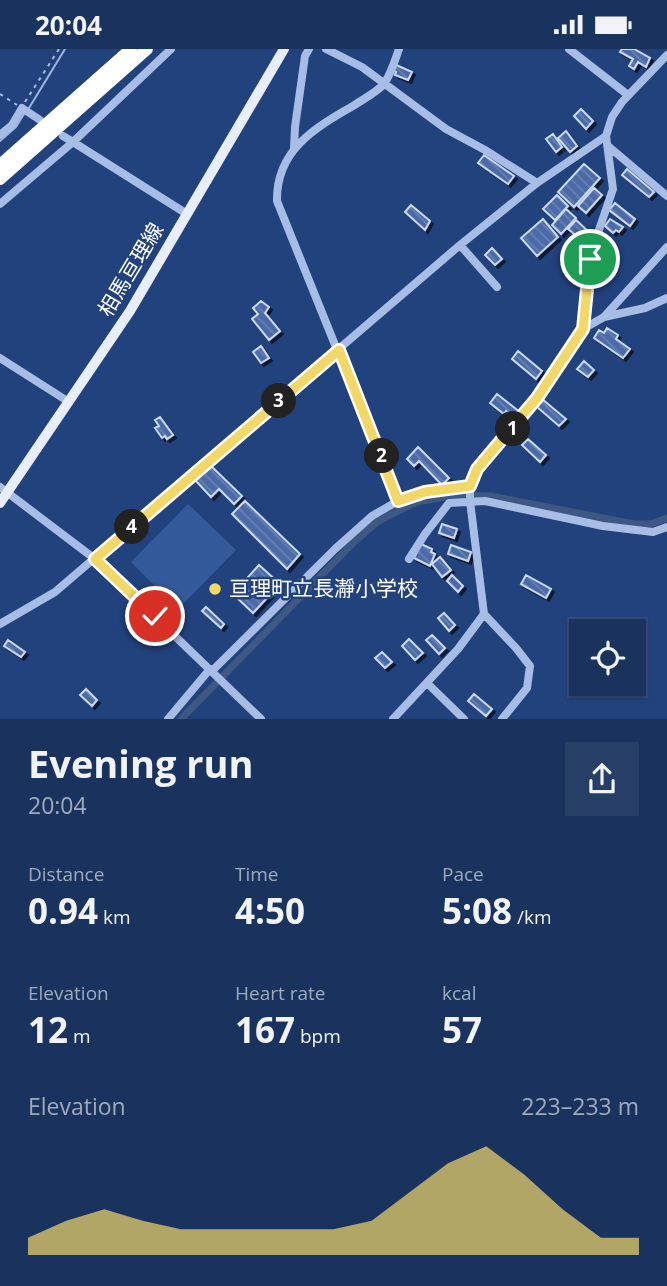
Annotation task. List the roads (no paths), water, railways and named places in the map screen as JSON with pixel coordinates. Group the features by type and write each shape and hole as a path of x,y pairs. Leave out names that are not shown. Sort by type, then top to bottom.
{"highway":[{"path":"0,165 131,49"},
{"path":"0,179 147,49"}],"main road":[{"name":"相馬亘理線","path":"0,503 4,490 130,311 284,49"}],"street":[{"path":"0,204 73,142 171,49"},
{"path":"294,149 305,56 309,49"},
{"path":"326,49 362,67 446,129 537,183"},
{"path":"398,501 277,201 277,184 294,149 317,126 359,102 383,84 399,49"},
{"path":"569,49 628,95"},
{"path":"583,329 590,259 613,189 606,135 612,117 628,95 667,55"},
{"path":"0,135 12,125 22,108 40,120"},
{"path":"0,624 55,592 460,245 537,183 606,135"},
{"path":"62,136 187,214"},
{"path":"608,146 667,197"},
{"path":"460,245 497,287"},
{"path":"604,317 667,247"},
{"path":"502,719 527,688 530,666 484,614 470,486 477,469 537,398 583,329 604,317 645,308 667,298"},
{"path":"0,358 68,402"},
{"path":"168,719 212,671 372,516 398,501 425,492 470,486"},
{"path":"4,490 95,559 261,719"},
{"path":"409,559 449,503 485,501 524,511 640,531 653,532 667,527"},
{"path":"393,719 458,649 484,614"},
{"path":"427,684 464,719"}],"waterway":[{"path":"29,108 65,49"},
{"path":"0,141 16,127 24,114"},
{"path":"181,719 354,542 377,522 417,502 455,495 491,496 634,524 651,524 667,518"}],"place":[{"name":"亘理町立長瀞小学校","path":"215,589"}]}
